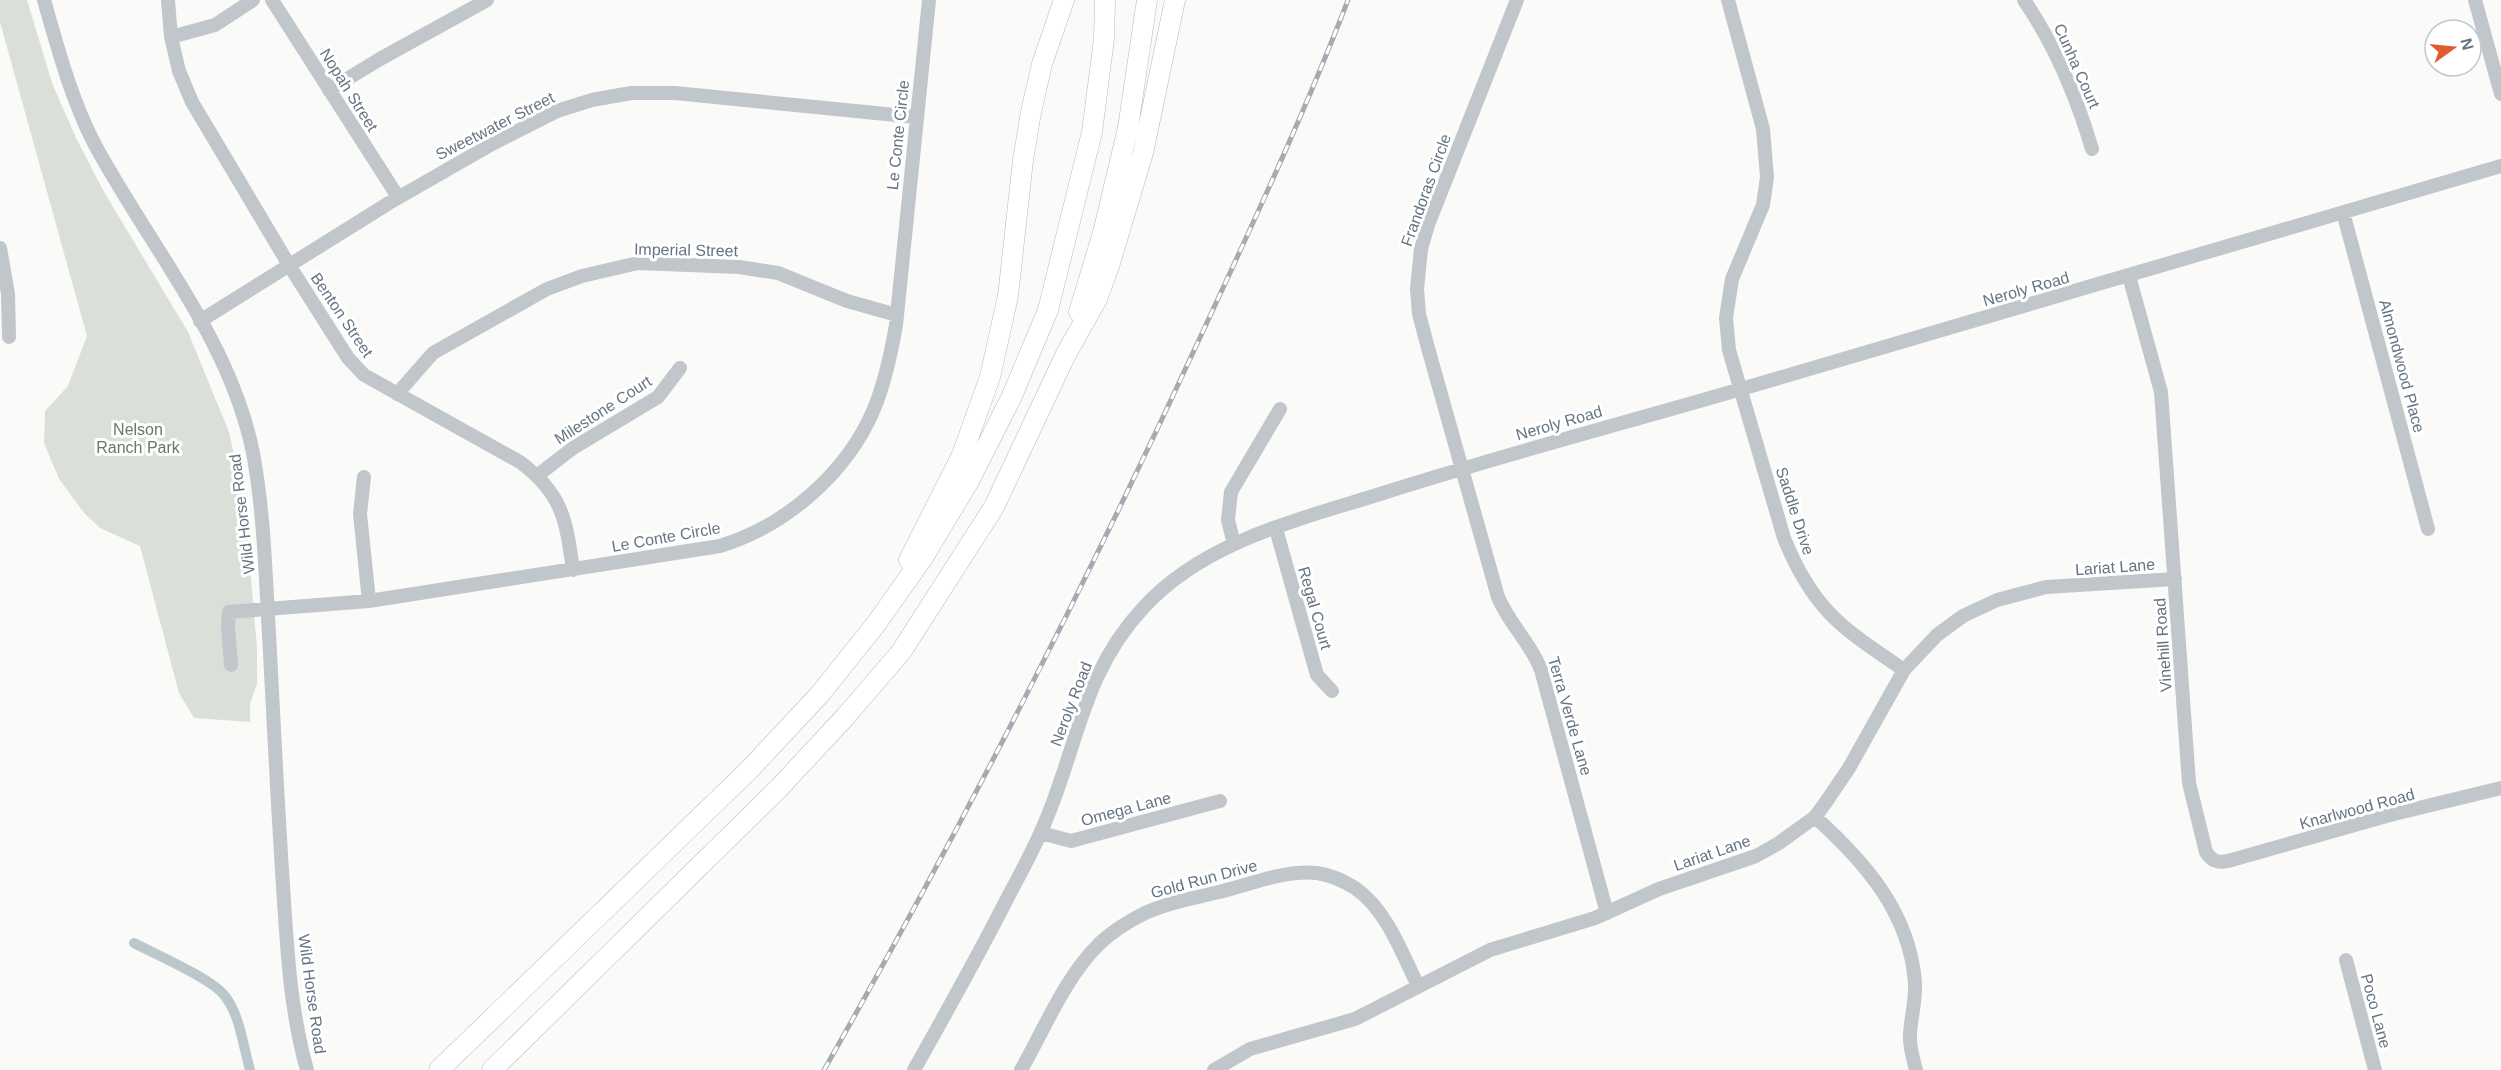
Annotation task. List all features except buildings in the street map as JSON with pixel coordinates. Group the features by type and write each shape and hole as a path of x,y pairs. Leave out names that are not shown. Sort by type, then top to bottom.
{"highway":[{"path":"439,1070 750,769 820,694 887,609 922,559 969,481 1012,396 1048,310 1092,132 1104,39 1105,0"},
{"path":"1066,354 1103,233 1128,128 1147,0"},
{"path":"492,1070 778,788 846,716 901,652 994,507 1066,354 1097,298 1122,227 1143,153 1175,0"},
{"path":"887,609 924,527 962,454 990,377 1008,296 1023,160 1031,112 1042,64 1063,2"},
{"path":"501,1070 531,1034"}],"street":[{"name":"Wild Horse Road","path":"44,0 68,84 94,142 200,321 227,375 252,452 265,547 276,779 290,978 300,1046 307,1070"},
{"name":"Benton Street","path":"168,0 171,37 179,71 188,95 289,265 348,358 364,375 520,462 538,475 561,508 566,524 573,570"},
{"path":"171,37 215,25 253,0"},
{"name":"Nopah Street","path":"272,0 398,197"},
{"path":"329,90 487,0"},
{"name":"Le Conte Circle","path":"231,665 229,612 369,602 720,546 762,529 811,495 858,439 873,410 888,369 897,315 929,0"},
{"name":"Frandoras Circle","path":"1463,467 1419,314 1417,272 1428,225 1516,0"},
{"path":"1728,0 1758,108 1767,151 1767,177 1762,205 1732,279 1728,297 1726,318 1729,350 1740,389"},
{"name":"Cunha Court","path":"2024,0 2053,46 2080,109 2092,149"},
{"path":"2475,0 2501,94"},
{"name":"Sweetwater Street","path":"200,321 398,197 492,144 557,111 592,100 631,93 717,96 916,117"},
{"name":"Neroly Road","path":"914,1070 977,957 1041,833 1062,777 1091,686 1116,641 1146,605 1171,581 1216,552 1276,529 1463,467 1740,389 2501,166"},
{"name":"Almondwood Place","path":"2343,212 2428,529"},
{"path":"0,248 8,294 9,337"},
{"name":"Imperial Street","path":"397,394 433,353 547,289 582,276 638,263 739,267 778,273 847,301 897,315"},
{"name":"Vinehill Road","path":"2129,276 2161,392 2189,783 2206,852 2214,861 2221,862"},
{"name":"Milestone Court","path":"538,475 573,448 658,397 680,368"},
{"name":"Saddle Drive","path":"1740,389 1784,538 1796,567 1815,598 1838,623 1904,670"},
{"path":"1234,544 1228,520 1231,492 1280,409"},
{"name":"Terra Verde Lane","path":"1463,467 1498,597 1509,619 1535,655 1541,670 1607,913"},
{"path":"364,477 360,514 369,602"},
{"name":"Regal Court","path":"1276,529 1317,675 1332,691"},
{"name":"Lariat Lane","path":"1214,1070 1250,1049 1355,1019 1490,950 1572,926 1659,889 1756,856 1779,843 1815,817 1849,768 1904,670 1936,635 1963,616 1997,600 2046,587 2175,579"},
{"name":"Knarlwood Road","path":"2221,862 2390,815 2501,788"},
{"name":"Omega Lane","path":"1041,833 1071,841 1220,801"},
{"path":"1815,817 1864,865 1880,886 1903,930 1911,956 1915,985 1910,1034 1916,1070"},
{"name":"Gold Run Drive","path":"1021,1070 1079,968 1116,930 1148,912 1169,904 1286,875 1319,873 1336,878 1354,887 1370,900 1383,918 1418,986"},
{"name":"Poco Lane","path":"2346,960 2375,1070"}],"green space":[{"name":"Nelson Ranch Park","path":"0,0 27,0 52,83 76,138 104,192 188,332 229,432 244,500 257,648 257,684 250,704 250,722 194,718 179,693 140,546 100,528 85,514 59,479 44,443 45,411 68,386 87,336 0,22"}],"waterway":[{"path":"134,943 195,974 224,995 234,1011 250,1070"}],"railway":[{"path":"824,1070 925,888 1069,611 1160,423 1260,207 1348,0"}]}
